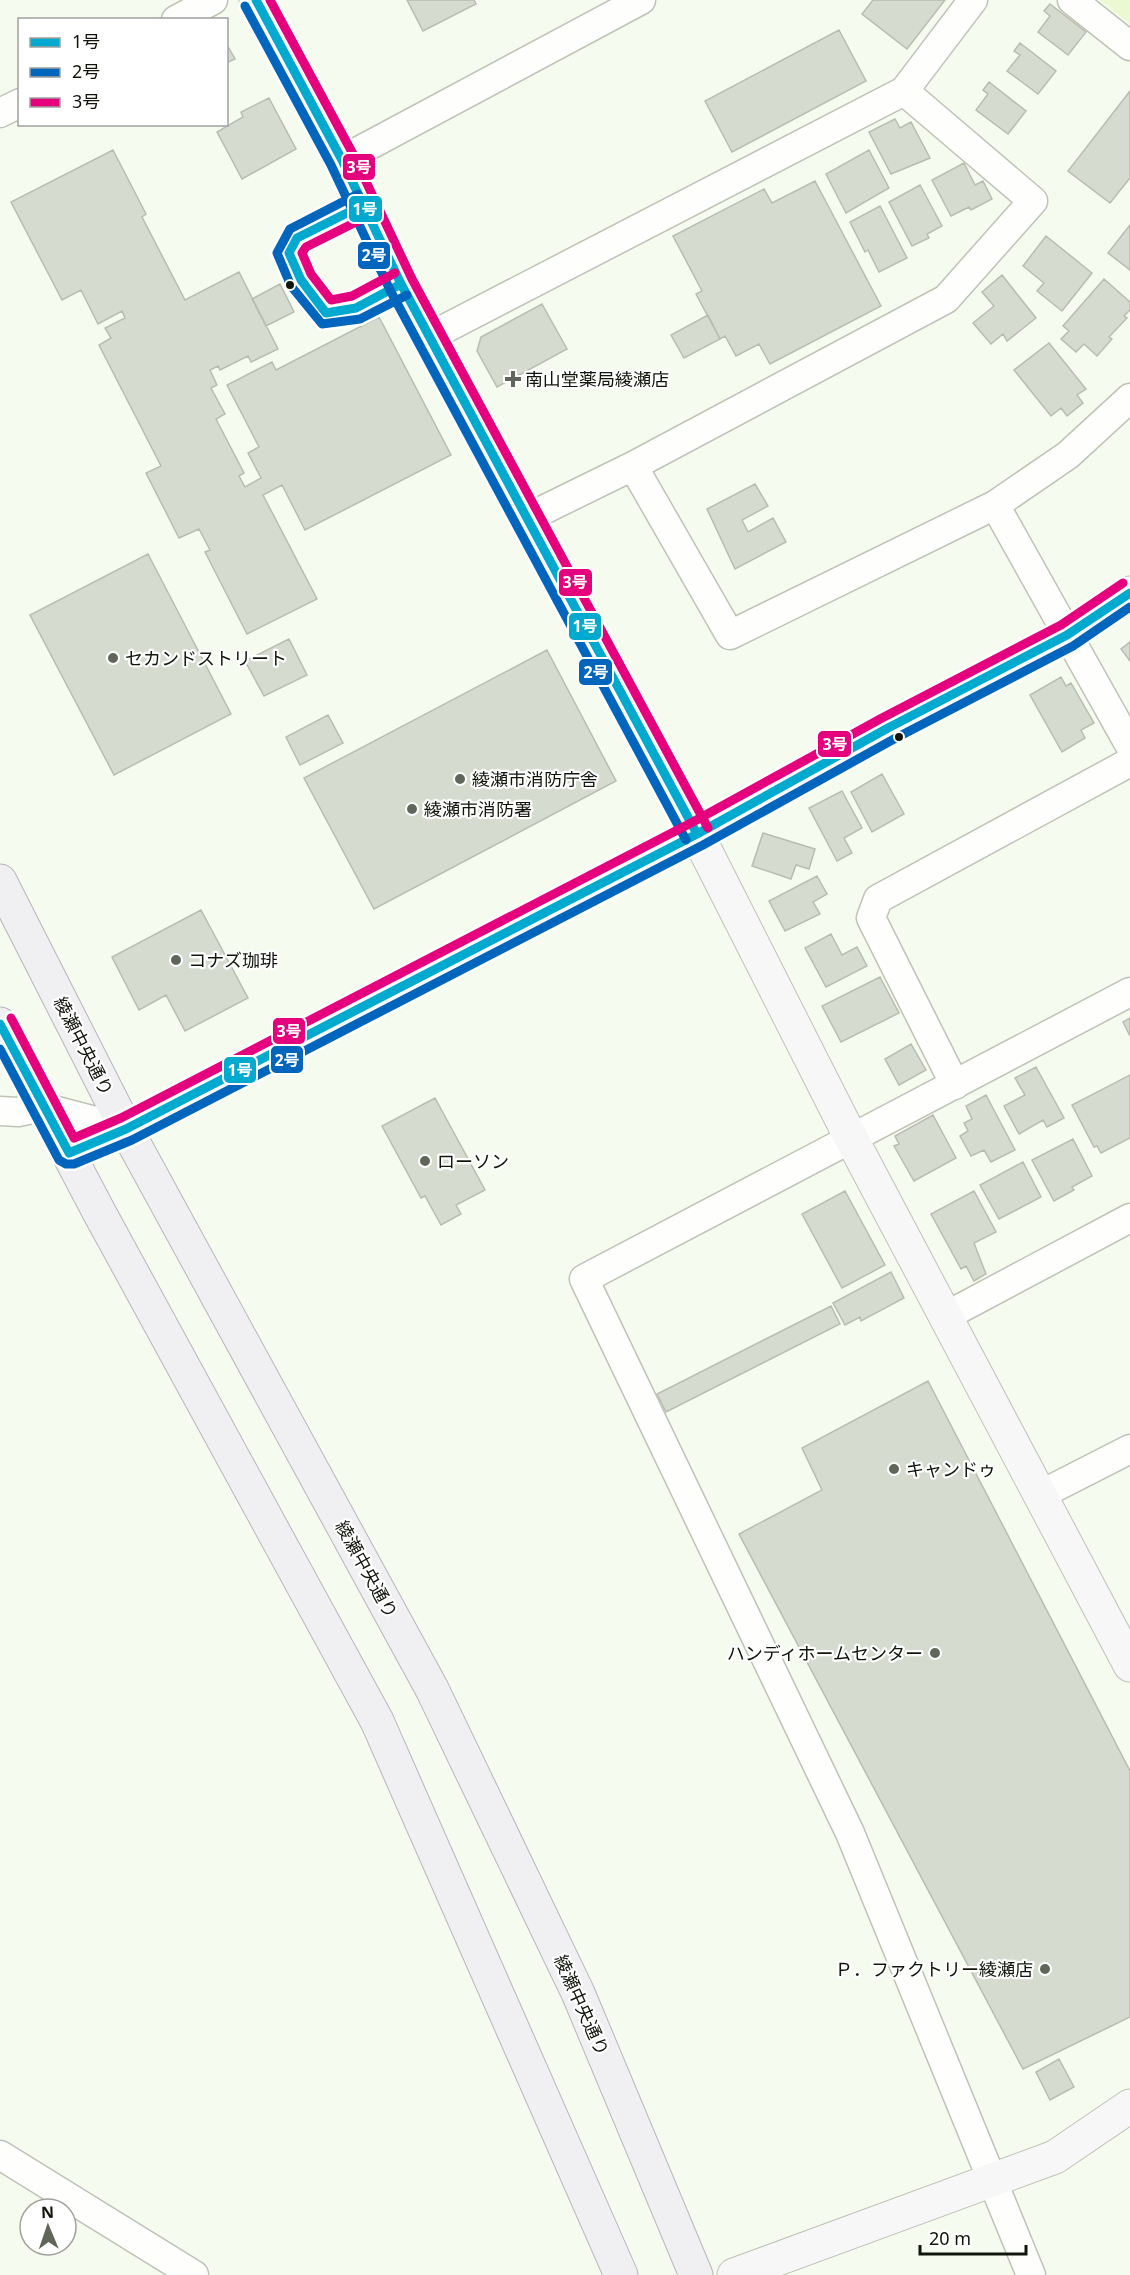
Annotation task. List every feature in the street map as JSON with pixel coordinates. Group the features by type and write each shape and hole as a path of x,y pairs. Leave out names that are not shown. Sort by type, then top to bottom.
{"main road":[{"name":"綾瀬中央通り","path":"0,881 126,1129 432,1689 578,1993 696,2275"},
{"path":"0,1024 42,1107 377,1721 621,2275"}],"street":[{"path":"180,18 213,0"},
{"path":"256,0 342,160 401,284 697,834 851,1138 1130,1665"},
{"path":"342,160 641,0"},
{"path":"429,337 904,91 972,0"},
{"path":"1072,0 1130,46"},
{"path":"527,518 633,466 946,299 1033,201 904,91"},
{"path":"0,113 18,103"},
{"path":"633,466 730,635 995,505 1068,455 1130,398"},
{"path":"995,505 1130,746"},
{"path":"69,1153 126,1129 697,834 888,728 1067,634 1130,593"},
{"path":"955,1085 872,918 878,899 1130,762"},
{"path":"1031,2275 850,1833 584,1279 1130,992"},
{"path":"0,1111 18,1112 42,1107 126,1129"},
{"path":"946,1316 1130,1218"},
{"path":"1040,1495 1130,1449"},
{"path":"734,2275 993,2182 1055,2157 1130,2106"},
{"path":"0,2155 194,2275"}],"lane":[{"path":"363,205 297,238 289,254 301,280 326,313 356,308 401,284"}],"green space":[{"path":"1100,0 1130,0 1130,24"}],"building":[{"path":"407,0 474,0 476,4 423,31"},
{"path":"873,0 945,0 907,49 862,14"},
{"path":"1050,4 1086,32 1068,55 1038,32 1050,16 1044,11"},
{"path":"839,30 866,81 732,152 705,101"},
{"path":"1020,43 1056,71 1038,94 1007,71 1020,55 1014,51"},
{"path":"228,47 235,59 228,62"},
{"path":"989,82 1026,111 1008,134 976,110 988,94 983,90"},
{"path":"1130,91 1130,178 1110,203 1068,171"},
{"path":"269,98 296,149 242,179 217,132 243,117 241,112"},
{"path":"895,119 900,128 911,122 930,158 891,174 869,132"},
{"path":"113,150 146,214 142,217 185,300 239,272 278,349 251,362 248,356 220,370 218,366 210,370 217,385 211,388 225,414 216,419 244,473 239,476 245,487 261,478 248,453 259,447 227,385 272,362 276,370 379,317 451,455 305,530 282,485 263,495 317,599 247,634 205,552 210,550 199,529 179,538 146,473 161,466 99,345 111,338 105,328 125,318 122,311 98,324 81,290 62,300 11,202"},
{"path":"869,150 889,188 846,213 826,174"},
{"path":"964,163 975,185 983,181 992,199 971,210 969,207 951,216 932,180"},
{"path":"815,181 881,306 770,364 759,344 736,356 725,336 720,339 696,294 702,291 673,236 764,189 772,203"},
{"path":"920,185 942,226 927,234 929,238 912,246 889,202"},
{"path":"880,206 907,258 879,272 868,250 865,252 850,222"},
{"path":"1130,225 1130,270 1108,253"},
{"path":"1046,236 1092,273 1062,311 1037,291 1044,283 1023,266"},
{"path":"1002,275 1036,318 1007,341 1003,334 991,344 973,323 994,306 982,292"},
{"path":"1104,279 1130,302 1130,310 1124,316 1127,318 1109,337 1112,339 1097,356 1084,344 1076,352 1061,339 1069,331 1063,326"},
{"path":"280,284 294,312 266,326 252,299"},
{"path":"542,304 567,349 497,387 477,351 481,337"},
{"path":"708,315 720,339 684,358 671,335"},
{"path":"1049,343 1086,389 1077,395 1083,403 1067,416 1061,408 1051,416 1014,370"},
{"path":"755,484 768,506 742,520 748,532 773,518 786,542 735,569 707,509"},
{"path":"148,554 231,714 114,775 30,615"},
{"path":"289,639 307,675 264,696 245,661"},
{"path":"1130,642 1130,661 1121,649"},
{"name":"綾瀬市消防庁舎","path":"547,650 616,781 374,909 304,778"},
{"path":"1061,677 1066,686 1071,683 1094,723 1081,730 1085,738 1062,752 1030,695"},
{"path":"328,715 343,743 300,765 286,737"},
{"path":"882,774 904,814 872,832 851,792"},
{"path":"842,791 862,828 844,838 852,853 837,861 809,808"},
{"path":"763,833 815,849 809,869 796,865 791,879 752,866"},
{"path":"817,876 827,894 813,902 820,914 785,931 769,901"},
{"path":"201,910 248,998 185,1031 166,995 139,1010 112,957"},
{"path":"831,934 842,955 857,947 867,966 826,987 805,948"},
{"path":"880,977 899,1013 841,1042 822,1006"},
{"path":"1130,1018 1130,1036 1123,1022"},
{"path":"911,1044 926,1070 899,1085 885,1059"},
{"path":"1036,1067 1064,1118 1047,1127 1043,1120 1019,1134 1004,1106 1025,1095 1015,1078"},
{"path":"1130,1075 1130,1138 1101,1153 1097,1146 1094,1147 1072,1105"},
{"path":"986,1095 1015,1150 991,1162 984,1150 971,1156 960,1136 968,1131 964,1123 972,1119 966,1106"},
{"path":"435,1098 485,1190 456,1205 461,1214 441,1225 425,1196 421,1198 382,1126"},
{"path":"933,1115 956,1158 914,1181 894,1146 899,1144 895,1136"},
{"path":"1073,1139 1092,1176 1072,1187 1074,1190 1054,1201 1032,1160"},
{"path":"1023,1162 1041,1197 999,1219 980,1185"},
{"path":"845,1191 885,1265 842,1288 802,1214"},
{"path":"974,1191 996,1232 974,1243 986,1274 974,1281 966,1266 961,1269 931,1214"},
{"path":"891,1272 904,1298 861,1321 860,1317 845,1325 833,1303"},
{"path":"831,1306 840,1324 666,1412 657,1394"},
{"name":"ハンディホームセンター","path":"928,1381 1130,1771 1130,2017 1023,2069 739,1534 822,1490 802,1448"},
{"path":"1059,2059 1074,2087 1050,2100 1036,2072"}],"transit line":[{"name":"1号","path":"256,0 342,160 401,284 697,834"},
{"name":"3号","path":"270,0 353,154 412,279 708,828"},
{"name":"2号","path":"245,6 331,165 390,290 686,840"},
{"name":"2号","path":"358,194 290,229 277,253 291,286 322,324 360,319 407,295"},
{"name":"1号","path":"363,205 297,238 289,253 301,280 326,313 356,308 401,284"},
{"name":"3号","path":"368,216 306,247 302,253 311,274 331,300 352,296 395,273"},
{"name":"3号","path":"11,1018 74,1138 121,1118 691,823 882,718 1061,625 1123,583"},
{"name":"1号","path":"0,1024 69,1153 126,1129 697,834 888,728 1067,635 1130,593"},
{"name":"2号","path":"0,1049 59,1160 66,1164 74,1164 132,1140 703,845 894,739 1073,646 1130,607"}],"place":[{"name":"南山堂薬局綾瀬店","path":"513,379"},
{"name":"セカンドストリート","path":"113,658"},
{"name":"綾瀬市消防庁舎","path":"460,779"},
{"name":"綾瀬市消防署","path":"412,809"},
{"name":"コナズ珈琲","path":"176,960"},
{"name":"ローソン","path":"425,1161"},
{"name":"キャンドゥ","path":"894,1469"},
{"name":"ハンディホームセンター","path":"935,1653"},
{"name":"Ｐ．ファクトリー綾瀬店","path":"1045,1969"}]}
